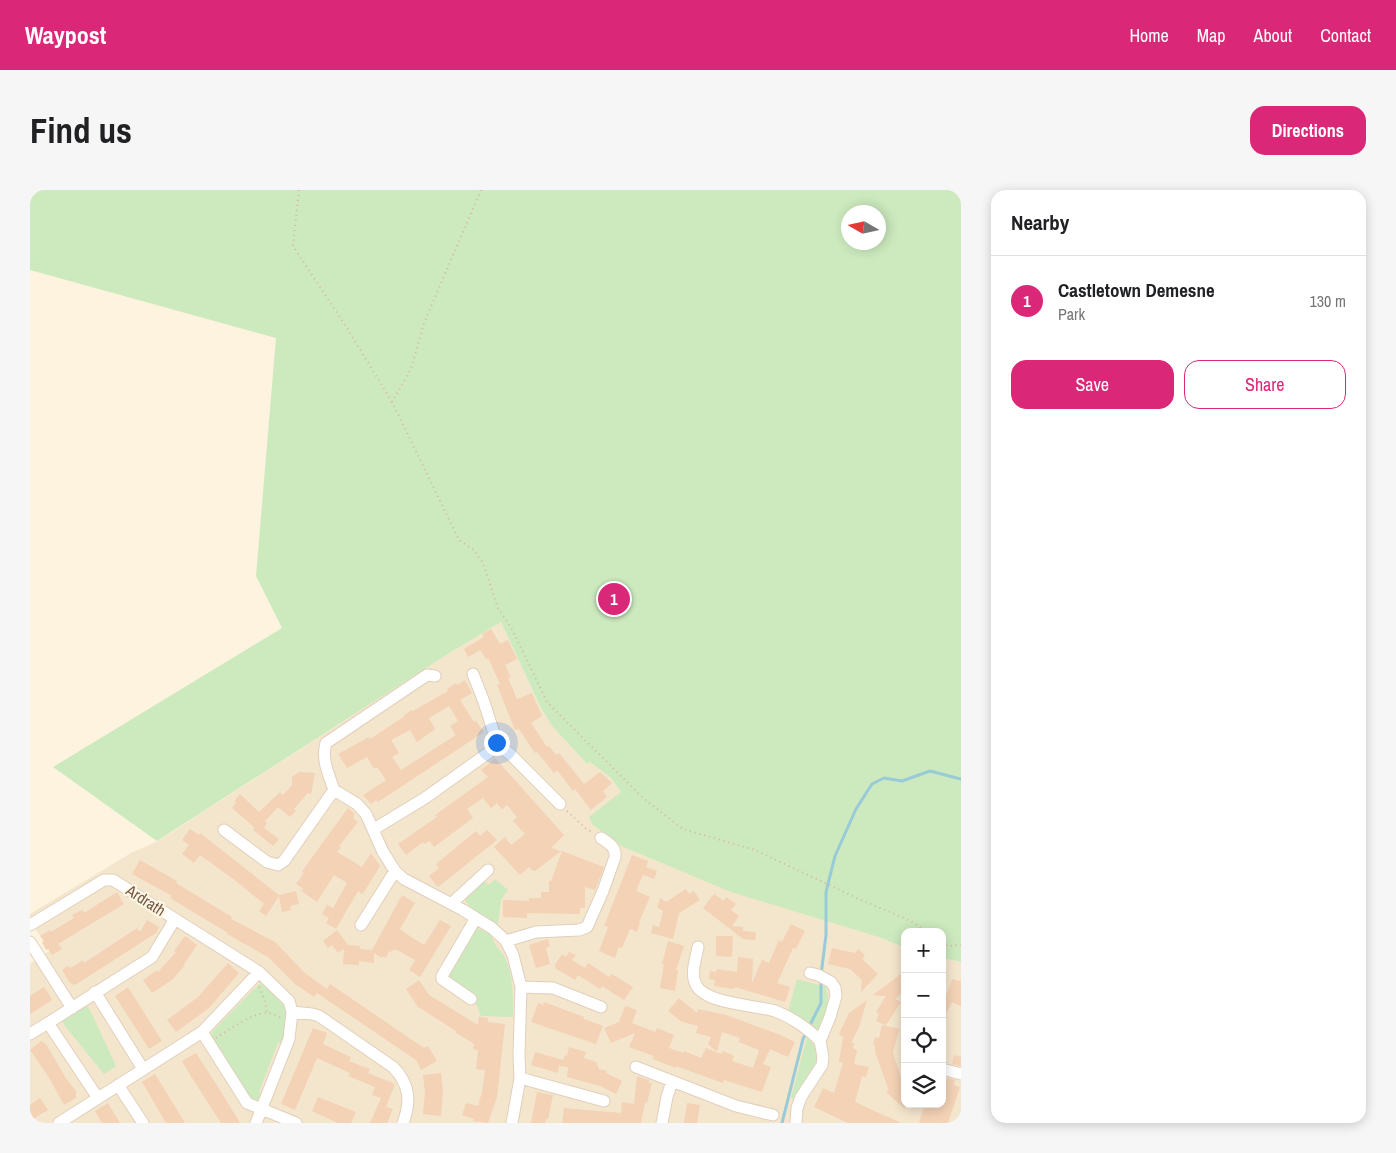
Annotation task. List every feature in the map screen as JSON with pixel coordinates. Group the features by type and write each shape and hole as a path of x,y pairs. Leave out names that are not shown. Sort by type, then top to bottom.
{"street":[{"path":"473,674 498,746 509,753 560,804"},
{"path":"435,676 427,675 326,743 324,759 334,790 357,804 366,814 394,871 404,879 452,903 496,931 506,941 513,955 521,987 520,1078 512,1123"},
{"path":"374,829 421,801 498,746"},
{"path":"224,830 267,862 278,865 284,861 334,790"},
{"path":"506,941 536,932 578,930 587,927 615,857 612,845 601,838"},
{"path":"452,903 488,870"},
{"path":"361,925 394,871"},
{"name":"Ardrath","path":"30,925 108,879 117,882 259,972 289,1001 292,1016"},
{"path":"471,999 444,980 442,976 476,918"},
{"path":"30,1034 152,957 175,919"},
{"path":"30,942 72,1008"},
{"path":"700,954 693,971 693,978 698,988 705,994 773,1011 799,1024 820,1041"},
{"path":"59,1123 163,1056 205,1037 259,972"},
{"path":"796,1123 797,1108 801,1097 822,1065 823,1057 820,1041 836,996 833,985 818,976"},
{"path":"521,987 553,988 602,1007"},
{"path":"95,992 143,1070"},
{"path":"256,1123 289,1039 292,1016 312,1014 319,1016 394,1067 402,1078 408,1095 408,1106 402,1123"},
{"path":"48,1024 98,1098"},
{"path":"205,1037 245,1100 261,1109 296,1123"},
{"path":"636,1067 736,1106 773,1115"},
{"path":"946,1070 961,1074"},
{"path":"520,1078 604,1101"},
{"path":"662,1123 672,1081"},
{"path":"118,1085 143,1123"}],"path":[{"path":"299,190 293,246 345,324 392,402 459,540 474,550 483,563 498,608 513,632 547,702 643,798 684,829 755,850 859,899 911,921 921,928"},
{"path":"392,402 411,369 424,323 481,190"},
{"path":"560,804 585,828 601,838"},
{"path":"946,945 961,946"},
{"path":"258,986 265,1001 267,1013"},
{"path":"205,1037 267,1013 292,1016"}],"shaded area":[{"path":"501,622 540,706 552,726 587,764 590,762 611,778 621,792 879,937 901,946 901,1108 946,1108 946,959 961,962 961,1123 30,1123 30,964 51,950 30,922 30,914 131,853 158,841 451,652"}],"green space":[{"path":"30,190 961,190 961,962 946,959 946,928 901,928 901,946 879,937 731,892 619,845 592,824 589,817 621,792 611,778 590,762 587,764 552,726 540,706 501,622 451,652 157,841 53,767 282,628 256,576 276,338 30,270"},
{"path":"495,879 508,890 501,900 498,924 473,910 466,902 465,897 478,882 485,882 489,885"},
{"path":"476,927 492,935 493,941 508,965 512,987 513,1017 481,1016 473,996 447,977"},
{"path":"797,979 826,987 828,997 827,1009 824,1021 819,1029 813,1028 788,1012"},
{"path":"260,983 285,1003 287,1008 283,1042 278,1043 259,1092 262,1096 260,1099 255,1100 249,1098 211,1036 212,1032"},
{"path":"85,1002 116,1066 104,1074 65,1026 60,1017"},
{"path":"807,1037 817,1049 816,1064 794,1100 791,1097"}],"building":[{"path":"491,629 500,644 508,640 517,659 505,665 511,677 508,678 517,699 532,693 542,716 531,723 547,747 549,746 556,755 559,753 584,784 600,772 612,783 603,791 607,797 591,810 557,770 554,773 537,752 535,753 519,729 515,730 497,685 500,684 488,658 486,659 480,650 468,657 464,649 484,637 482,634"},
{"path":"465,680 472,693 460,700 474,722 476,721 484,732 378,802 376,800 371,804 363,795 386,780 377,767 374,769 367,757 347,768 338,754 369,737 370,739 412,710 448,691 447,689 456,683 457,685","holes":["449,706 458,721 450,726 456,735 401,770 392,757 399,753 391,740 410,730 417,742 435,729 429,718"]},
{"path":"495,758 564,835 551,848 561,851 535,871 529,867 520,875 494,847 505,837 511,845 525,834 513,821 517,817 507,805 502,810 497,803 491,808 483,798 467,809 473,818 434,847 430,841 424,844 423,842 406,855 398,844 437,817 435,815 488,777 481,770"},
{"path":"299,772 315,773 311,794 308,793 294,809 296,811 290,817 278,807 265,821 267,823 264,828 279,839 273,846 253,830 255,828 232,808 236,803 234,801 240,794 259,812 280,792 283,795 292,785 292,777"},
{"path":"348,808 355,814 353,818 358,822 339,846 341,847 337,852 362,867 371,853 380,866 364,892 362,894 358,891 336,929 326,923 329,918 322,914 327,905 333,908 347,883 334,875 317,902 300,890 304,889 296,884 304,873 302,872 305,867"},
{"path":"190,829 199,835 200,833 279,895 296,891 299,904 290,906 291,910 282,912 279,896 266,916 259,911 264,904 236,881 200,855 194,863 182,854 189,845 182,840"},
{"path":"487,830 497,840 438,887 429,876 439,868 436,864 476,831 480,836"},
{"path":"562,851 604,867 595,890 585,887 585,908 580,908 580,914 527,913 527,918 503,917 503,900 529,901 529,898 541,898 541,892 549,892 549,881 551,881"},
{"path":"632,855 648,861 646,867 657,871 654,879 643,875 636,891 650,897 639,922 637,932 630,929 622,948 619,947 615,958 599,951 608,927 604,926"},
{"path":"140,860 177,881 176,883 232,917 231,919 275,942 305,973 327,989 330,984 424,1048 428,1046 437,1061 421,1070 416,1060 317,993 314,997 295,984 268,957 170,898 172,896 132,874"},
{"path":"686,889 689,894 694,891 700,900 679,913 673,939 651,933 653,925 659,927 663,911 657,907 660,898 666,902"},
{"path":"117,892 124,904 58,944 62,949 52,955 48,949 46,950 42,942 44,941 40,936 50,930 51,932 74,918 72,915 82,910 84,913"},
{"path":"714,894 724,901 726,897 736,904 731,910 739,916 732,926 743,927 743,931 756,932 755,940 743,939 703,908"},
{"path":"402,895 415,903 400,929 411,937 424,945 440,920 451,926 420,977 409,970 415,960 395,949 395,951 389,951 386,958 383,956 382,958 374,953 374,963 359,961 359,965 343,964 344,949 338,953 332,945 328,948 323,941 337,930 348,945 372,950"},
{"path":"147,920 159,927 156,933 75,985 70,983 62,970 67,966 71,968 83,960 84,963 137,928 140,932"},
{"path":"791,924 805,931 796,949 793,948 777,983 790,987 785,1002 735,987 734,989 714,986 715,980 709,979 710,971 716,972 717,969 737,972 738,957 753,959 752,983 762,960 769,963 779,940 782,942"},
{"path":"185,936 197,945 185,965 173,979 152,993 143,980 157,970 158,972 176,952 174,951"},
{"path":"716,936 733,936 732,957 716,956"},
{"path":"548,939 550,946 546,948 550,964 536,968 529,945"},
{"path":"668,941 684,946 676,970 678,970 675,991 660,988 664,964 662,964"},
{"path":"832,948 855,953 858,949 865,955 862,959 878,974 861,992 862,980 850,969 828,964"},
{"path":"569,952 576,955 572,960 585,968 588,963 609,977 612,974 633,987 624,1000 602,986 600,989 578,975 575,980 555,968 562,954 566,957"},
{"path":"228,963 239,973 209,1008 176,1032 167,1020 198,997"},
{"path":"901,974 901,994 895,999 901,1002 886,1025 876,1021 879,1014 876,1012 886,996 873,995"},
{"path":"952,979 961,981 961,1006 952,1002 946,1013 946,996"},
{"path":"419,980 429,995 478,1025 479,1017 488,1018 488,1022 505,1024 497,1097 488,1123 473,1121 474,1119 462,1115 466,1103 478,1106 482,1092 485,1070 476,1069 478,1050 473,1049 474,1044 456,1031 418,1007 406,989"},
{"path":"44,987 52,999 51,1001 30,1014 30,996"},
{"path":"128,987 162,1041 149,1049 115,996"},
{"path":"679,998 697,1013 698,1009 726,1015 795,1042 788,1057 770,1049 763,1064 771,1067 762,1092 724,1080 723,1083 653,1059 654,1056 629,1047 635,1033 611,1043 604,1028 619,1022 625,1006 637,1010 632,1023 655,1032 657,1028 674,1035 669,1048 683,1053 684,1051 701,1058 706,1048 721,1054 723,1051 734,1056 732,1061 753,1068 759,1050 739,1042 740,1038 722,1032 717,1052 708,1044 711,1037 696,1033 698,1026 682,1022 668,1011"},
{"path":"867,1000 859,1027 851,1043 854,1043 853,1048 857,1050 854,1064 869,1067 866,1077 862,1076 855,1102 901,1123 848,1123 814,1107 823,1088 834,1093 843,1063 839,1062 843,1037 839,1034 849,1013"},
{"path":"544,1002 603,1026 596,1044 531,1022 538,1003 543,1005"},
{"path":"882,1025 899,1029 893,1053 901,1077 901,1105 887,1093 888,1088 875,1052 875,1045 873,1045 875,1037 879,1038"},
{"path":"313,1028 327,1033 323,1044 351,1057 349,1061 370,1069 368,1073 395,1084 386,1107 393,1109 387,1123 370,1123 381,1098 372,1095 375,1087 348,1076 350,1073 317,1058 295,1110 281,1104"},
{"path":"41,1041 46,1044 67,1080 76,1091 76,1098 64,1105 48,1076 30,1050"},
{"path":"569,1047 586,1052 584,1058 596,1062 599,1069 607,1071 606,1073 622,1081 616,1094 600,1086 567,1077 568,1067 559,1066 558,1073 531,1065 535,1052 563,1060 565,1055 567,1056"},
{"path":"196,1053 240,1123 221,1123 192,1078 182,1061"},
{"path":"954,1055 961,1057 961,1066 952,1064"},
{"path":"441,1073 443,1092 441,1116 423,1114 425,1093 423,1075"},
{"path":"155,1074 185,1123 166,1123 142,1082"},
{"path":"637,1076 652,1083 647,1103 645,1102 641,1123 562,1123 564,1108 621,1113 622,1102 634,1104"},
{"path":"947,1078 955,1080 954,1085 960,1087 948,1123 919,1123 924,1108 946,1108"},
{"path":"537,1092 553,1095 548,1119 546,1119 545,1123 531,1123"},
{"path":"318,1097 356,1112 351,1123 338,1123 312,1111"},
{"path":"40,1098 48,1110 33,1119 30,1114 30,1105"},
{"path":"108,1103 120,1123 102,1123 95,1111"},
{"path":"687,1103 700,1105 697,1123 684,1123"}],"waterway":[{"path":"821,975 826,935 826,892 835,856 856,809 872,784 884,778 902,781 930,771 961,779"},
{"path":"809,1027 821,1003 821,981"},
{"path":"782,1123 806,1033"}],"place":[{"name":"Castletown Demesne","path":"614,599"}]}
